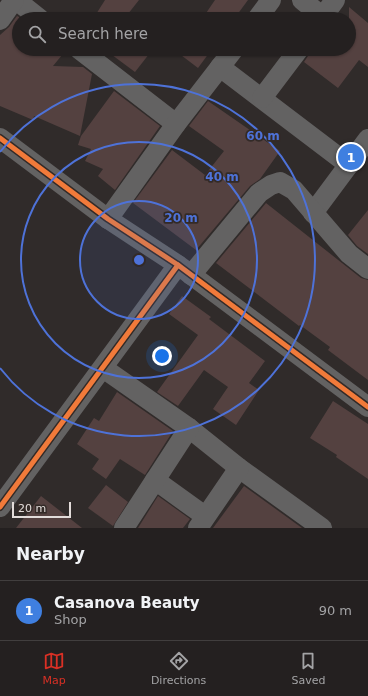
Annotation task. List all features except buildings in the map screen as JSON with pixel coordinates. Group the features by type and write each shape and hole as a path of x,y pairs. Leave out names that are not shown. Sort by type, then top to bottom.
{"street":[{"path":"0,20 15,0 31,12"},
{"path":"262,12 271,0"},
{"path":"302,0 315,12"},
{"path":"326,12 335,0"},
{"path":"88,56 176,124"},
{"path":"108,219 176,124 229,56"},
{"path":"262,98 294,56"},
{"path":"220,67 349,164"},
{"path":"0,138 108,219 184,270 368,407"},
{"path":"313,213 368,139"},
{"path":"0,507 103,368 184,270 259,193 271,185 280,182 294,190 349,254 368,269"},
{"path":"103,368 189,428 238,468 322,528"},
{"path":"124,528 189,428"},
{"path":"155,480 202,522 238,468"}],"cycle path":[{"path":"0,138 108,219 178,265 368,407"},
{"path":"0,507 178,265"}],"place":[{"name":"Casanova Beauty","path":"351,157"}]}
